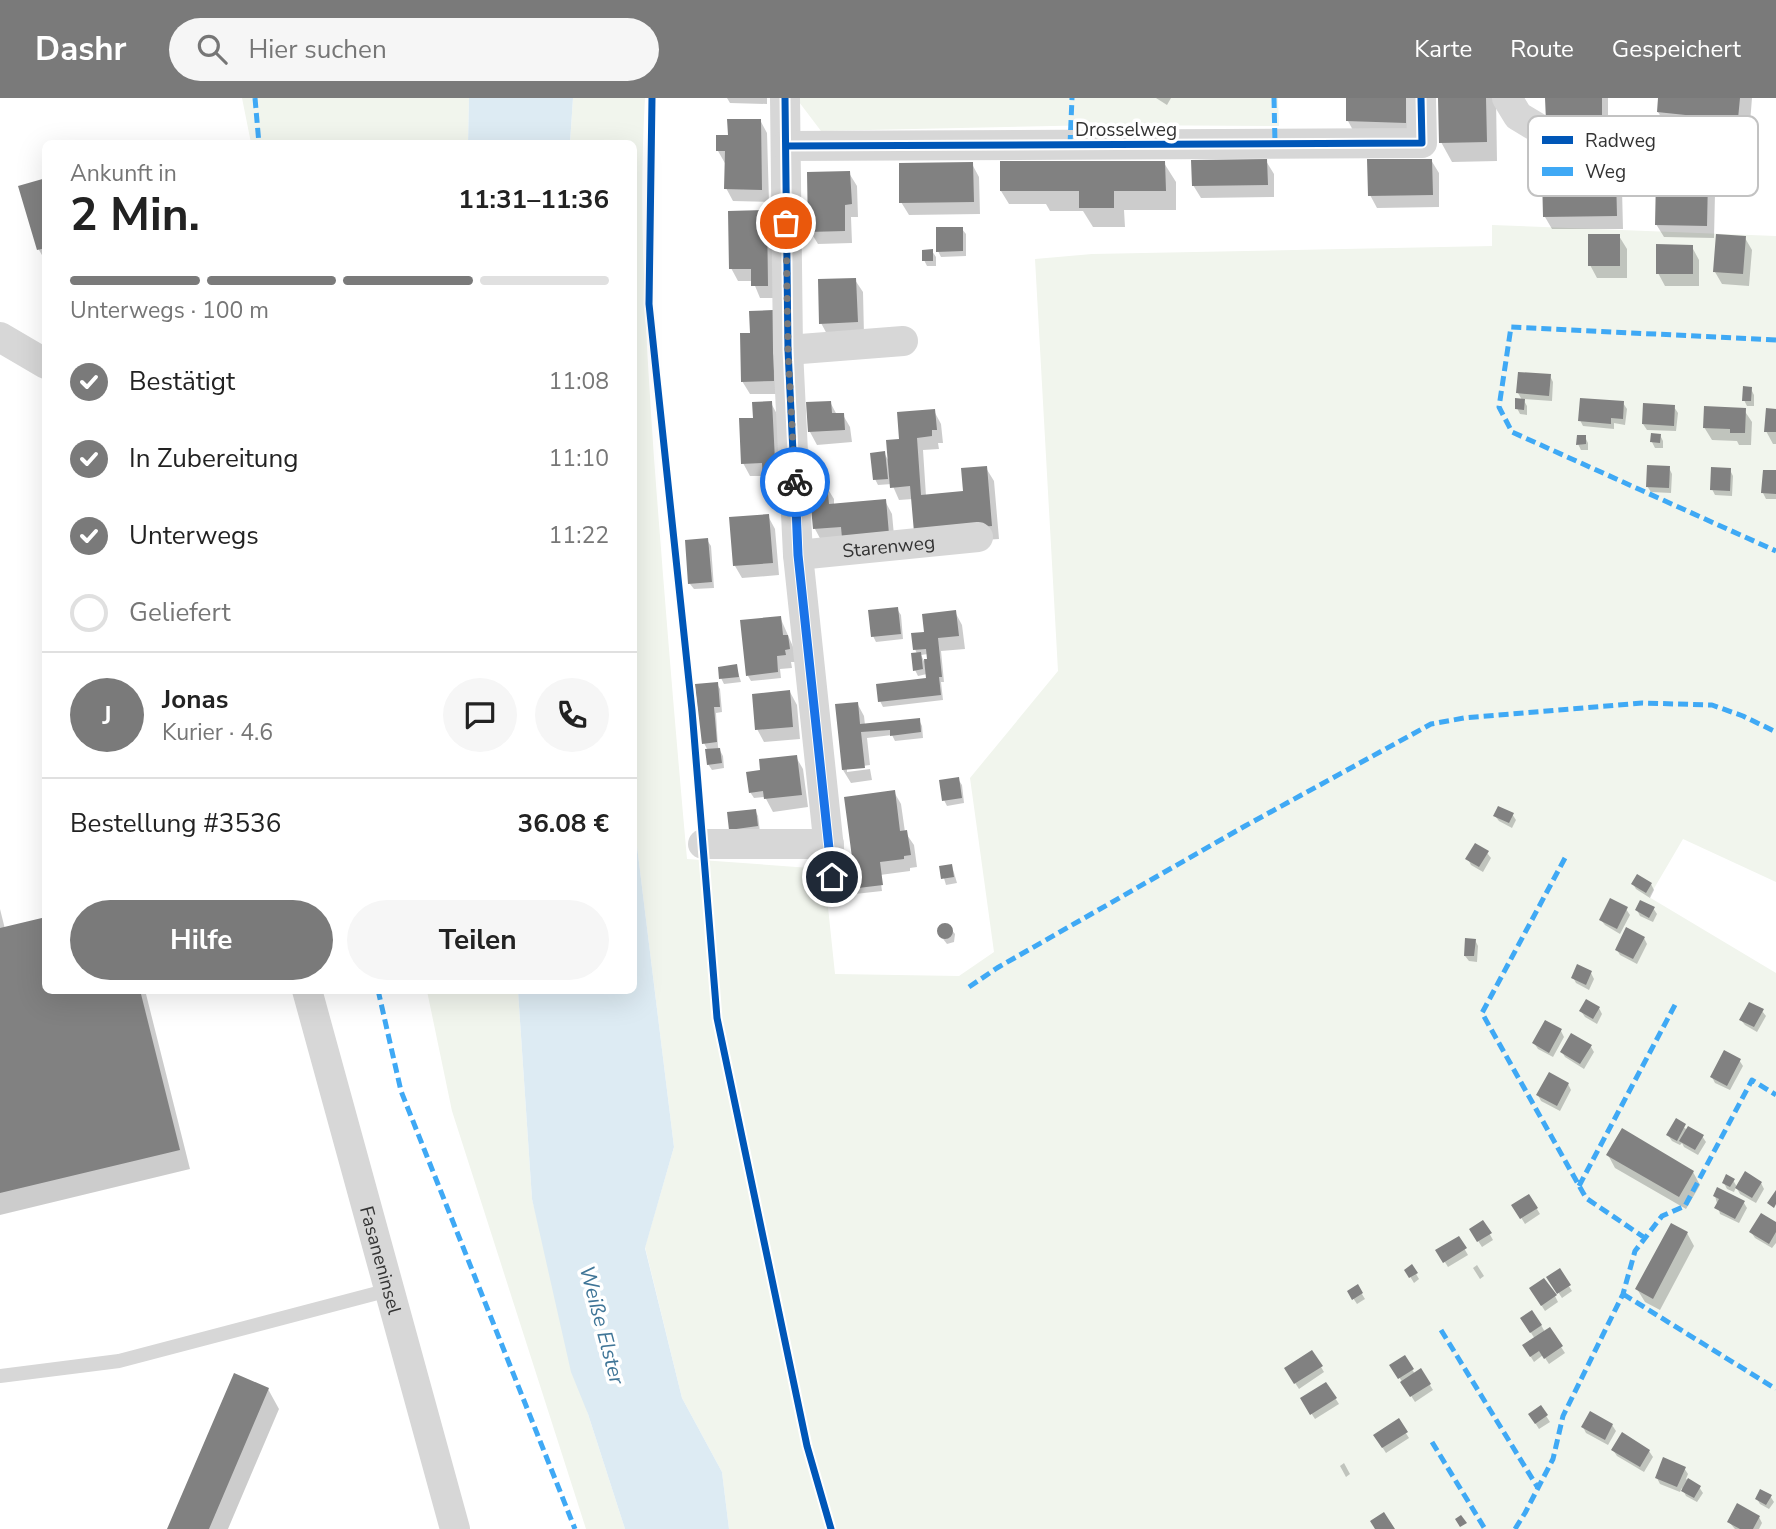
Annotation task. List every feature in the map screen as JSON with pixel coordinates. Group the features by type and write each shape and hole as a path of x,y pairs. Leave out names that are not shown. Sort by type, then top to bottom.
{"street":[{"path":"785,98 788,350 798,555 832,877"},
{"name":"Drosselweg","path":"786,146 1422,143 1421,98"},
{"path":"1507,98 1518,116 1528,122"},
{"path":"0,337 42,362"},
{"path":"788,350 903,341"},
{"name":"Starenweg","path":"798,555 978,537"},
{"path":"703,844 829,844"},
{"name":"Fasaneninsel","path":"308,994 455,1529"}],"lane":[{"path":"0,1376 119,1362 388,1290"}],"shaded area":[{"path":"242,98 469,98 468,140 250,140"},
{"path":"573,98 645,98 642,188 648,368 687,859 824,869 835,974 959,976 994,952 970,778 1058,671 1035,259 1092,254 1492,246 1492,225 1776,236 1776,882 1683,839 1649,897 1776,973 1776,1529 729,1529 722,1472 682,1398 645,1247 674,1147 637,846 637,140 570,140"},
{"path":"796,98 1278,98 1279,126 1101,125 821,131"},
{"path":"428,994 518,994 532,1199 588,1414 625,1529 586,1529 452,1111"}],"water":[{"path":"469,98 573,98 570,140 468,140"},
{"name":"Weiße Elster","path":"637,846 674,1147 645,1248 682,1398 722,1472 729,1529 625,1529 588,1414 571,1372 532,1199 518,994 637,994"}],"building":[{"path":"1346,98 1406,98 1406,123 1346,121"},
{"path":"1438,98 1486,98 1487,142 1439,143"},
{"path":"1545,98 1602,98 1602,116 1546,116"},
{"path":"1658,98 1740,98 1738,116 1695,116 1657,112"},
{"path":"727,119 761,119 762,190 724,189 725,151 716,151 716,135 728,135"},
{"path":"1267,159 1268,185 1192,186 1191,160"},
{"path":"1367,159 1432,159 1433,195 1368,196"},
{"path":"1000,161 1165,161 1166,191 1114,191 1114,208 1079,208 1079,191 1000,191"},
{"path":"973,162 974,202 899,203 899,163"},
{"path":"850,171 852,204 845,205 845,231 808,232 807,172"},
{"path":"42,179 42,249 37,250 18,186"},
{"path":"1542,196 1617,196 1617,216 1543,217"},
{"path":"1656,196 1708,196 1707,226 1655,225"},
{"path":"767,210 768,286 751,286 751,269 729,269 728,211"},
{"path":"936,227 963,227 963,251 936,252"},
{"path":"1588,234 1620,234 1620,266 1588,266"},
{"path":"1716,234 1746,236 1743,274 1713,272"},
{"path":"1656,244 1693,245 1693,274 1656,274"},
{"path":"933,249 933,261 922,261 922,250"},
{"path":"856,278 858,322 819,324 818,279"},
{"path":"773,310 774,381 741,382 740,333 750,333 749,311"},
{"path":"1518,372 1551,374 1549,396 1516,393"},
{"path":"1743,386 1752,387 1751,401 1742,401"},
{"path":"1515,398 1525,399 1524,410 1515,409"},
{"path":"1580,398 1624,401 1623,419 1611,418 1611,424 1578,421"},
{"path":"772,401 776,480 763,481 762,463 741,464 739,418 753,418 752,402"},
{"path":"831,401 832,413 844,413 845,430 808,432 806,402"},
{"path":"1643,403 1675,405 1674,426 1642,424"},
{"path":"1704,406 1746,408 1745,433 1730,433 1730,429 1703,428"},
{"path":"1766,408 1776,409 1776,432 1764,432"},
{"path":"935,409 937,430 932,430 932,436 917,438 921,495 963,491 961,468 987,466 992,526 914,532 910,486 890,488 886,440 899,439 897,412"},
{"path":"1651,433 1661,434 1660,443 1650,442"},
{"path":"1577,435 1586,435 1586,444 1576,445"},
{"path":"885,451 888,479 873,480 870,453"},
{"path":"1647,465 1670,466 1669,488 1646,487"},
{"path":"1711,467 1731,468 1730,491 1710,490"},
{"path":"1763,470 1776,470 1776,494 1761,493"},
{"path":"827,484 829,504 886,499 889,534 842,538 841,527 813,529 809,485"},
{"path":"769,514 773,563 733,566 729,517"},
{"path":"708,538 712,582 688,584 685,540"},
{"path":"898,607 901,634 871,637 868,610"},
{"path":"956,610 959,636 938,638 941,695 878,702 876,684 926,678 926,649 913,650 911,633 924,632 922,614"},
{"path":"781,616 783,635 788,635 790,649 785,650 786,655 777,656 778,672 746,676 740,620"},
{"path":"921,652 923,669 913,671 911,653"},
{"path":"737,664 739,677 719,679 718,667"},
{"path":"718,682 720,707 714,707 717,742 702,744 695,684"},
{"path":"790,690 793,727 755,730 752,694"},
{"path":"858,702 860,724 920,718 921,732 890,736 890,730 861,732 865,768 842,770 835,704"},
{"path":"720,748 722,763 707,765 705,749"},
{"path":"797,755 802,795 764,799 763,791 749,793 746,772 760,770 759,759"},
{"path":"959,777 962,798 942,801 939,780"},
{"path":"895,790 900,831 907,830 911,855 904,856 904,859 880,862 883,885 850,889 847,866 853,865 844,797"},
{"path":"1498,806 1514,813 1509,823 1493,816"},
{"path":"756,809 758,826 729,830 727,812"},
{"path":"1475,843 1489,851 1479,867 1465,859"},
{"path":"952,864 954,877 941,879 939,866"},
{"path":"1637,874 1652,883 1646,893 1631,884"},
{"path":"1610,898 1628,907 1617,929 1599,920"},
{"path":"1640,900 1655,907 1649,918 1635,910"},
{"path":"42,918 42,994 141,994 180,1150 0,1193 0,928"},
{"path":"942,923 948,923 953,931 951,937 942,939 937,934 937,928"},
{"path":"1626,927 1645,937 1633,959 1615,950"},
{"path":"1465,938 1476,939 1474,956 1464,956"},
{"path":"1577,964 1592,971 1586,985 1571,978"},
{"path":"1586,999 1600,1007 1593,1019 1579,1011"},
{"path":"1749,1002 1764,1009 1754,1027 1739,1020"},
{"path":"1545,1020 1562,1029 1549,1053 1532,1043"},
{"path":"1571,1033 1592,1045 1580,1064 1560,1052"},
{"path":"1724,1050 1741,1059 1727,1086 1710,1077"},
{"path":"1549,1072 1569,1083 1557,1106 1536,1095"},
{"path":"1676,1118 1686,1124 1677,1141 1666,1135"},
{"path":"1688,1126 1704,1135 1695,1150 1679,1141"},
{"path":"1622,1128 1694,1171 1679,1197 1606,1155"},
{"path":"1745,1171 1762,1182 1752,1198 1735,1188"},
{"path":"1726,1174 1735,1179 1730,1187 1722,1183"},
{"path":"1717,1187 1745,1201 1735,1219 1714,1208 1719,1199 1713,1196"},
{"path":"1776,1190 1776,1204 1774,1208 1767,1203"},
{"path":"1529,1194 1538,1208 1520,1219 1511,1205"},
{"path":"1761,1213 1776,1222 1776,1232 1769,1244 1749,1232"},
{"path":"1483,1220 1492,1233 1477,1242 1469,1229"},
{"path":"1671,1223 1688,1232 1653,1299 1635,1289"},
{"path":"1459,1236 1467,1248 1443,1263 1435,1250"},
{"path":"1412,1264 1418,1273 1409,1278 1404,1270"},
{"path":"1560,1268 1571,1285 1557,1294 1546,1277"},
{"path":"1544,1278 1557,1295 1541,1306 1529,1288"},
{"path":"1358,1284 1363,1293 1352,1300 1347,1291"},
{"path":"1532,1310 1542,1325 1530,1333 1520,1318"},
{"path":"1550,1327 1563,1346 1544,1359 1539,1351 1530,1357 1522,1345"},
{"path":"1312,1350 1323,1366 1294,1384 1284,1368"},
{"path":"1405,1355 1414,1369 1398,1379 1389,1365"},
{"path":"1421,1368 1431,1384 1410,1397 1400,1382"},
{"path":"234,1373 269,1388 209,1529 167,1529"},
{"path":"1326,1382 1337,1398 1310,1415 1300,1398"},
{"path":"1541,1405 1548,1415 1535,1424 1528,1414"},
{"path":"1590,1411 1613,1424 1605,1440 1581,1427"},
{"path":"1399,1418 1408,1432 1382,1448 1373,1435"},
{"path":"1622,1432 1650,1450 1640,1467 1611,1450"},
{"path":"1663,1457 1686,1467 1677,1487 1655,1478"},
{"path":"1688,1478 1701,1486 1694,1498 1681,1491"},
{"path":"1760,1489 1772,1495 1766,1505 1755,1499"},
{"path":"1737,1503 1760,1516 1753,1529 1740,1529 1727,1522"},
{"path":"1384,1512 1395,1529 1375,1529 1370,1521"},
{"path":"1461,1515 1467,1523 1460,1527 1455,1519"}],"marked path":[{"path":"255,98 259,140"},
{"path":"1070,145 1072,98"},
{"path":"1274,98 1275,143"},
{"path":"1776,340 1511,327 1499,407 1512,432 1776,551"},
{"path":"969,987 997,968 1245,826 1431,724 1464,718 1642,703 1712,705 1776,732"},
{"path":"1565,858 1482,1013 1586,1198 1645,1238"},
{"path":"379,994 401,1091 575,1529"},
{"path":"1579,1186 1676,1003"},
{"path":"1515,1529 1553,1459 1563,1416 1623,1294 1635,1251 1662,1216 1685,1206 1752,1080 1776,1095"},
{"path":"1623,1294 1776,1389"},
{"path":"1441,1330 1538,1488"},
{"path":"1432,1442 1485,1529"}],"cycle path":[{"path":"652,98 649,304 692,710 717,1018 807,1446 831,1529"},
{"path":"785,98 788,350 798,555 832,877"},
{"path":"786,146 1422,143 1421,98"}],"way so far":[{"path":"786,223 788,350 795,482"}],"route":[{"path":"795,482 798,555 832,877"}]}
